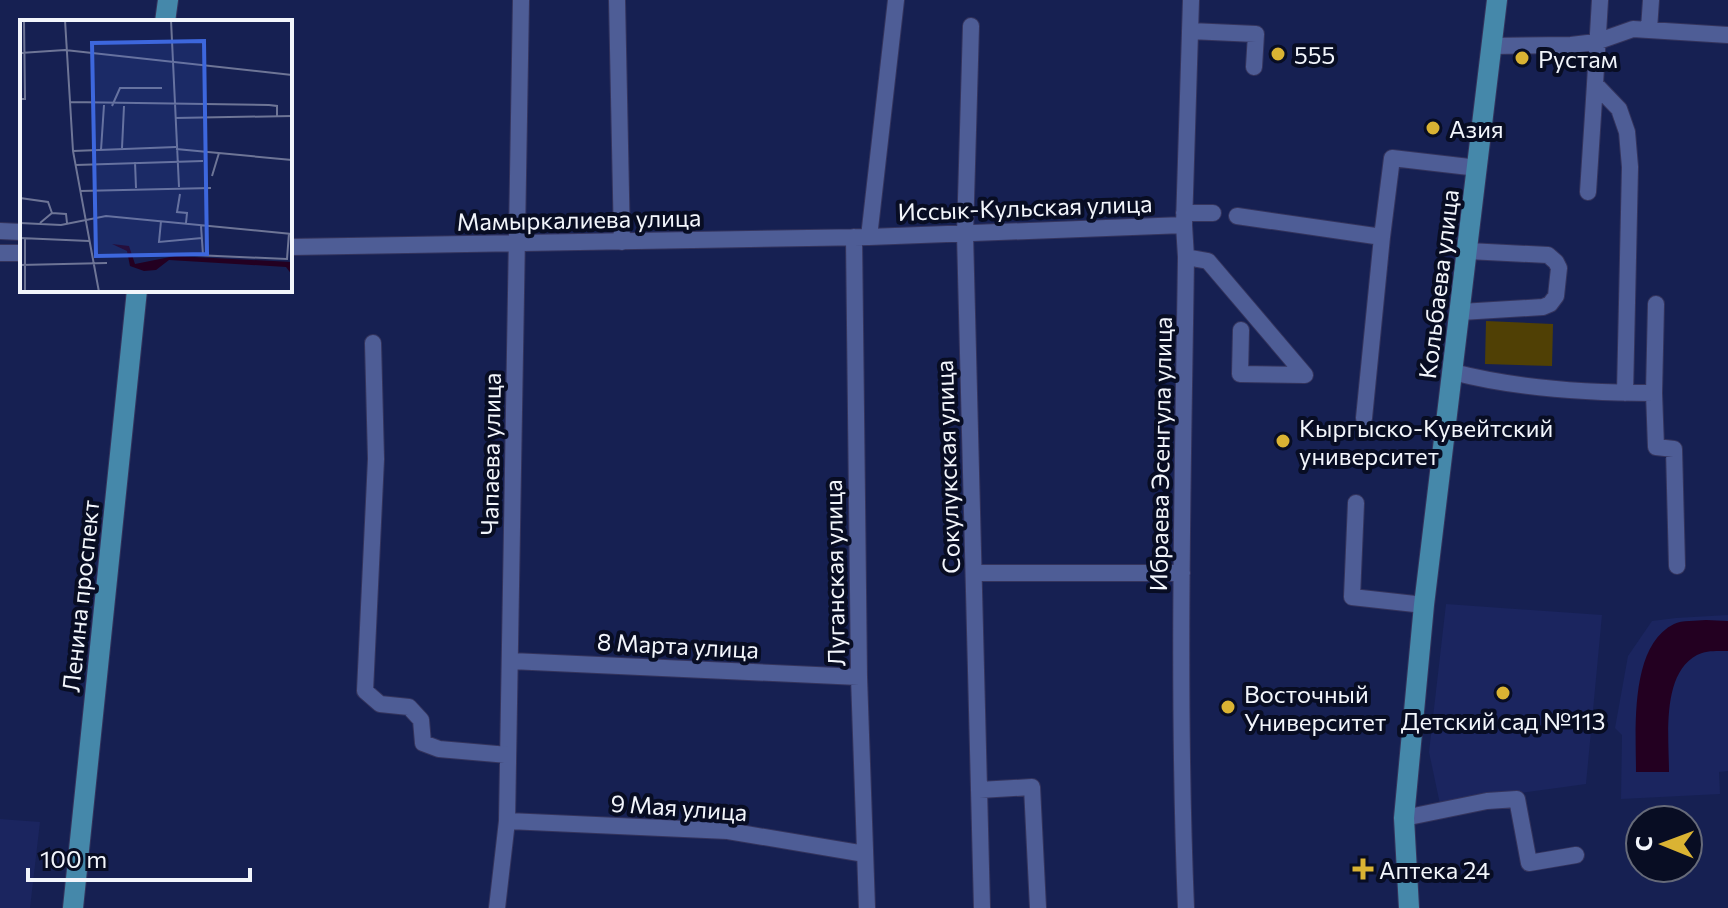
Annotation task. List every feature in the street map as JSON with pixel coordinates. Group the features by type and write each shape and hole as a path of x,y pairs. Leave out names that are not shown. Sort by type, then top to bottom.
{"main road":[{"path":"165,20 168,0"},
{"name":"Кольбаева улица","path":"1403,907 1404,818 1424,605 1497,0"},
{"name":"Ленина проспект","path":"73,908 137,292"}],"street":[{"name":"Чапаева улица","path":"497,908 507,821 521,0"},
{"path":"617,0 622,242"},
{"name":"Луганская улица","path":"867,908 851,677 862,237 896,0"},
{"name":"Ибраева Эсенгула улица","path":"1186,908 1182,801 1182,573 1184,219 1191,0"},
{"path":"1588,192 1600,0"},
{"path":"1649,29 1651,0"},
{"name":"Сокулукская улица","path":"971,26 965,234 982,908"},
{"path":"1492,46 1596,42 1633,29 1728,35"},
{"path":"1190,31 1256,34 1254,67"},
{"path":"1595,84 1619,109 1627,132 1630,200 1625,393"},
{"path":"1364,418 1392,158 1478,168"},
{"name":"Иссык-Кульская улица","path":"862,237 965,234 1184,219 1213,213"},
{"path":"1237,216 1382,237"},
{"path":"0,231 20,232"},
{"name":"Мамыркалиева улица","path":"292,247 862,237"},
{"path":"1461,312 1543,307 1556,296 1559,268 1548,255 1468,251"},
{"path":"1186,257 1208,261 1305,375 1240,374 1241,330"},
{"path":"1656,304 1656,447 1674,449 1677,566"},
{"path":"373,343 376,459 365,691 380,704 409,707 421,720 423,743 439,749 508,755"},
{"path":"1453,372 1557,389 1654,393"},
{"path":"1356,503 1352,597 1424,605"},
{"path":"974,573 1182,573"},
{"name":"8 Марта улица","path":"511,661 851,677"},
{"path":"979,790 1032,787 1038,908"},
{"path":"1404,818 1487,801 1517,799 1529,863 1576,855"},
{"name":"9 Мая улица","path":"507,821 728,831 865,854"}],"shaded area":[{"path":"1486,321 1553,324 1552,366 1485,364"},
{"path":"1446,604 1602,615 1586,784 1440,804 1429,752"},
{"path":"1728,615 1728,771 1719,772 1720,794 1621,799 1622,735 1615,728 1628,656 1652,621"},
{"path":"1728,621 1728,651 1697,655 1685,664 1672,691 1668,725 1669,772 1636,772 1638,691 1649,651 1659,635 1674,624"},
{"path":"0,819 40,822 30,908 0,908"}],"place":[{"name":"555","path":"1278,54"},
{"name":"Рустам","path":"1522,58"},
{"name":"Азия","path":"1433,128"},
{"name":"Кыргыско-Кувейтский университет","path":"1283,441"},
{"name":"Детский сад №113","path":"1503,693"},
{"name":"Восточный Университет","path":"1228,707"},
{"name":"Аптека 24","path":"1363,869"}]}
